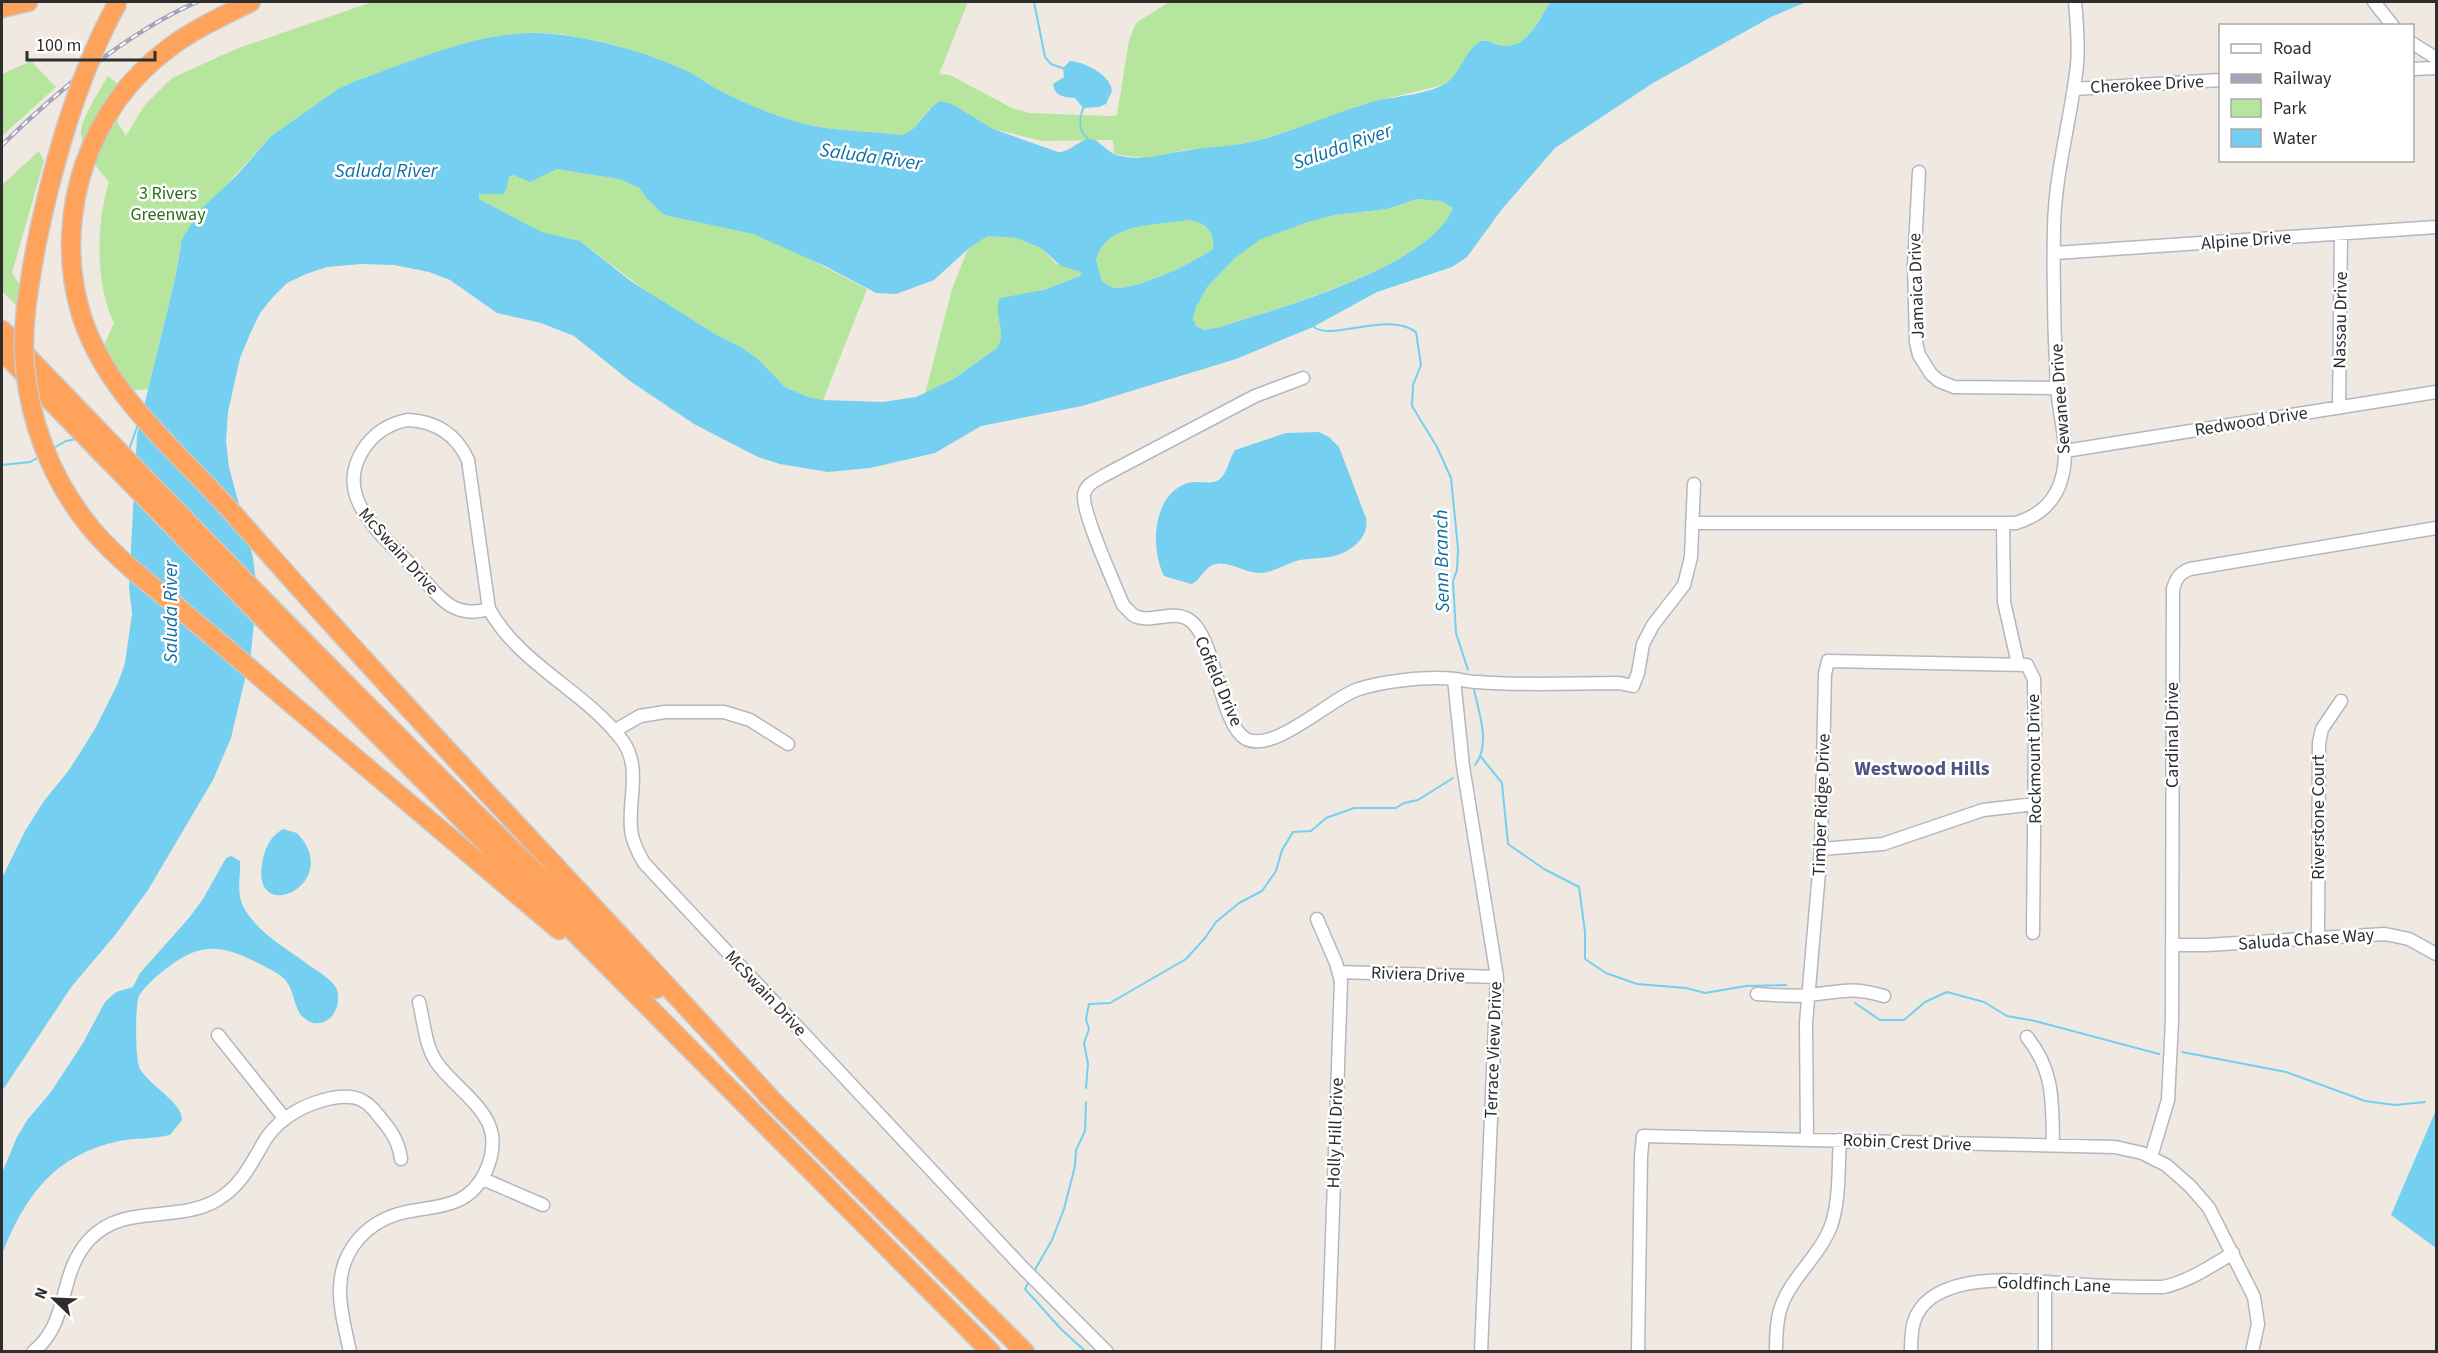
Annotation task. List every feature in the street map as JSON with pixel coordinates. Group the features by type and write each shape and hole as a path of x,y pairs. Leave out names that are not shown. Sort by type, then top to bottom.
{"highway":[{"path":"2,8 28,2"},
{"path":"118,2 101,34 61,146 41,222 30,281 24,327 25,367 39,435 56,473 82,517 123,561 470,853 698,1056"},
{"path":"251,2 207,24 168,49 133,80 107,114 86,157 77,191 72,227 74,286 80,311 95,350 119,388 317,609 775,1103"},
{"path":"2,330 75,417 289,645 991,1352"},
{"path":"2,351 75,417 276,612 556,893 775,1103 1025,1352"}],"street":[{"name":"Sewanee Drive","path":"1692,523 2003,524 2030,519 2049,503 2062,478 2065,451 2057,388 2056,198 2074,89 2078,36 2075,2"},
{"path":"2374,2 2391,24"},
{"path":"2414,44 2436,58"},
{"path":"2414,69 2436,68"},
{"name":"Cherokee Drive","path":"2074,89 2219,80"},
{"name":"Jamaica Drive","path":"1919,172 1914,266 1916,342 1924,365 1939,381 1954,387 2057,388"},
{"name":"Alpine Drive","path":"2055,253 2436,227"},
{"name":"Nassau Drive","path":"2339,407 2341,234"},
{"name":"Cofield Drive","path":"1303,378 1255,396 1102,476 1087,487 1083,496 1088,519 1123,605 1134,616 1146,618 1182,616 1193,624 1206,643 1233,725 1246,739 1261,742 1287,732 1355,690 1409,680 1604,683 1633,686 1638,673 1643,644 1653,625 1684,585 1691,557 1692,523"},
{"name":"Redwood Drive","path":"2065,451 2436,392"},
{"name":"McSwain Drive","path":"489,609 465,612 443,600 360,510 353,488 356,464 366,444 387,427 407,420 428,423 448,433 463,450 471,471 489,609 511,642 602,718 623,741 631,759 634,777 631,831 636,849 644,863 1023,1268 1107,1352"},
{"path":"1692,523 1694,484"},
{"name":"Rockmount Drive","path":"2003,524 2004,602 2018,664 2027,665 2034,679 2036,804 2033,933"},
{"name":"Cardinal Drive","path":"2151,1157 2168,1100 2172,945 2173,589 2176,579 2182,572 2190,569 2436,528"},
{"name":"Timber Ridge Drive","path":"1807,1139 1808,996 1821,849 1825,674 1828,661 2018,664"},
{"name":"Terrace View Drive","path":"1454,679 1463,766 1497,977 1482,1352"},
{"name":"Riverstone Court","path":"2318,938 2319,743 2322,729 2341,701"},
{"path":"614,731 640,716 665,712 724,712 750,720 788,744"},
{"path":"1821,849 1883,844 1975,812 2006,806 2036,804"},
{"name":"Holly Hill Drive","path":"1317,919 1341,981 1328,1352"},
{"name":"Saluda Chase Way","path":"2172,945 2385,934 2409,939 2436,954"},
{"name":"Riviera Drive","path":"1339,972 1497,977"},
{"path":"1757,994 1808,996 1848,989 1884,996"},
{"path":"350,1352 339,1290 347,1255 355,1241 375,1223 389,1216 447,1205 460,1200 483,1179 489,1165 492,1148 489,1126 477,1106 459,1090 436,1062 428,1044 419,1002"},
{"path":"218,1035 285,1119"},
{"path":"2026,1037 2047,1070 2052,1100 2053,1145"},
{"path":"33,1352 54,1326 60,1313 71,1266 91,1238 106,1226 126,1217 185,1212 217,1200 242,1179 268,1137 285,1119 302,1107 319,1100 354,1096 366,1102 393,1132 399,1145 401,1159"},
{"name":"Robin Crest Drive","path":"1638,1352 1643,1136 2115,1147 2142,1153 2166,1165 2190,1186 2209,1208 2254,1297 2258,1330 2252,1352"},
{"path":"1776,1352 1777,1324 1783,1302 1816,1255 1832,1223 1840,1140"},
{"path":"483,1179 543,1205"},
{"name":"Goldfinch Lane","path":"1911,1352 1913,1321 1930,1299 1944,1291 1979,1282 2163,1287 2174,1285 2202,1272 2233,1253"},
{"path":"2044,1283 2045,1352"}],"green space":[{"name":"3 Rivers Greenway","path":"372,2 968,2 939,74 950,75 1012,108 1029,113 1110,116 1117,115 1129,40 1136,23 1169,2 1550,2 1534,30 1522,41 1505,46 1485,40 1466,59 1455,76 1443,85 1360,105 1302,128 1251,142 1184,150 1150,159 1114,154 1113,140 1042,141 993,129 952,104 929,109 913,128 901,135 844,130 802,123 754,106 673,65 590,39 549,33 531,33 464,44 419,58 338,89 271,136 218,194 180,248 175,279 148,389 120,392 99,374 101,352 114,323 103,291 100,253 102,216 109,182 87,152 81,132 88,112 108,76 120,86 125,102 117,122 126,136 144,106 172,78 236,49"},
{"path":"31,61 56,87 2,136 2,74"},
{"path":"39,151 44,161 12,273 22,289 19,308 2,291 2,185"},
{"path":"557,169 619,179 640,188 646,198 664,215 753,234 798,253 867,289 823,400 808,397 785,387 758,359 657,299 580,241 542,232 479,199 479,194 503,194 509,177 513,175 530,179"},
{"path":"1417,199 1441,201 1453,207 1448,220 1432,237 1408,254 1343,285 1274,310 1220,327 1204,330 1196,326 1193,319 1196,307 1208,286 1235,258 1261,238 1335,215 1387,209"},
{"path":"1187,220 1208,228 1212,237 1213,249 1180,268 1138,284 1115,288 1102,281 1096,260 1102,247 1110,238 1133,228"},
{"path":"988,236 1016,238 1041,248 1055,263 1081,272 1080,276 998,306 1002,333 997,348 952,380 925,394 952,289 968,249"}],"water":[{"name":"Saluda River","path":"1550,2 1806,2 1771,17 1653,83 1555,148 1502,209 1467,257 1452,267 1377,292 1313,327 1236,359 1082,406 981,426 935,453 870,468 828,472 780,464 758,457 694,424 630,381 574,336 541,323 497,313 450,280 429,272 394,265 361,264 327,267 287,283 260,313 250,334 240,358 228,412 226,441 229,467 253,558 257,590 251,653 231,738 213,780 148,890 116,934 72,986 2,1091 2,878 25,831 95,729 118,683 125,663 132,614 129,587 137,435 175,279 182,239 200,210 237,175 271,136 338,89 355,81 419,58 486,38 531,33 590,40 654,57 689,72 717,89 754,106 788,119 816,126 901,135 917,125 940,101 952,104 993,129 1058,152 1093,139 1116,155 1144,158 1251,142 1281,134 1368,103 1434,89 1454,76 1468,53 1481,41 1486,40 1508,46 1524,39","holes":["557,169 619,179 640,188 646,198 664,215 753,234 827,267 876,293 896,294 934,280 968,249 988,236 1016,238 1041,248 1061,266 1081,272 1080,276 1043,290 1000,298 998,310 1001,335 997,348 952,380 916,397 883,402 823,400 808,397 785,387 758,359 632,282 580,241 542,232 479,199 479,194 503,194 509,177 513,175 530,182","1417,199 1441,201 1453,208 1439,229 1415,249 1384,267 1278,309 1220,327 1204,330 1196,326 1193,319 1196,307 1208,286 1235,258 1261,239 1335,215 1387,209","1187,220 1208,228 1212,237 1213,249 1180,268 1138,284 1115,288 1102,281 1096,260 1102,247 1110,238 1133,228"]},
{"path":"1070,61 1096,70 1107,80 1112,91 1106,104 1083,108 1075,98 1064,97 1056,92 1053,84 1064,77 1063,68"},
{"path":"1319,432 1329,437 1339,447 1366,518 1365,533 1356,544 1343,553 1325,558 1300,560 1266,572 1255,573 1233,566 1216,564 1209,567 1191,584 1164,576 1157,551 1157,523 1167,498 1176,489 1188,483 1213,482 1220,479 1235,450 1286,433"},
{"path":"283,829 297,833 309,851 310,868 304,881 294,891 281,895 270,893 263,883 262,864 268,844"},
{"path":"231,856 240,861 240,895 249,915 264,932 333,983 338,994 335,1012 321,1023 310,1022 301,1015 284,978 260,964 231,952 207,949 183,957 171,965 152,980 139,996 136,1021 137,1055 138,1064 144,1075 172,1101 181,1114 182,1120 170,1135 119,1141 96,1147 59,1168 32,1196 2,1254 2,1173 17,1137 28,1119 51,1092 83,1043 105,1002 116,992 133,987 140,973 189,918 203,899 226,858"},
{"path":"2436,1110 2436,1248 2391,1215"}],"waterway":[{"path":"1034,2 1045,57 1051,64 1065,69"},
{"path":"1084,106 1080,124 1082,132 1088,139"},
{"name":"Senn Branch","path":"1312,325 1319,330 1330,331 1389,324 1404,326 1416,332 1421,365 1413,385 1412,406 1437,447 1451,478 1458,549 1457,570 1453,581 1456,633 1468,670"},
{"path":"129,450 138,424"},
{"path":"52,449 66,441 76,439"},
{"path":"2,465 30,462 39,457"},
{"name":"Senn Branch","path":"1474,690 1483,738 1480,757 1475,765"},
{"path":"1481,757 1502,783 1508,844 1544,869 1579,887 1585,932 1585,959 1606,973 1637,984 1686,988 1705,993 1746,986 1786,985"},
{"name":"Senn Branch","path":"1086,1088 1088,1064 1084,1043 1089,1029 1086,1019 1089,1004 1110,1003 1186,959 1216,922 1239,903 1262,891 1276,871 1282,850 1293,832 1311,831 1326,818 1354,808 1396,808 1404,803 1418,800 1453,778"},
{"path":"1855,1003 1880,1020 1904,1020 1925,1002 1947,992 1984,1002 2007,1016 2035,1021 2159,1054"},
{"path":"2182,1052 2286,1072 2365,1101 2395,1105 2425,1102"},
{"name":"Senn Branch","path":"1033,1273 1052,1240 1064,1209 1075,1166 1076,1150 1085,1131 1086,1102"},
{"name":"Senn Branch","path":"1029,1281 1025,1289 1061,1329 1086,1352"}],"railway":[{"path":"2,145 69,84 119,46 197,2"}],"district":[{"name":"Westwood Hills","path":"1922,768"}]}
